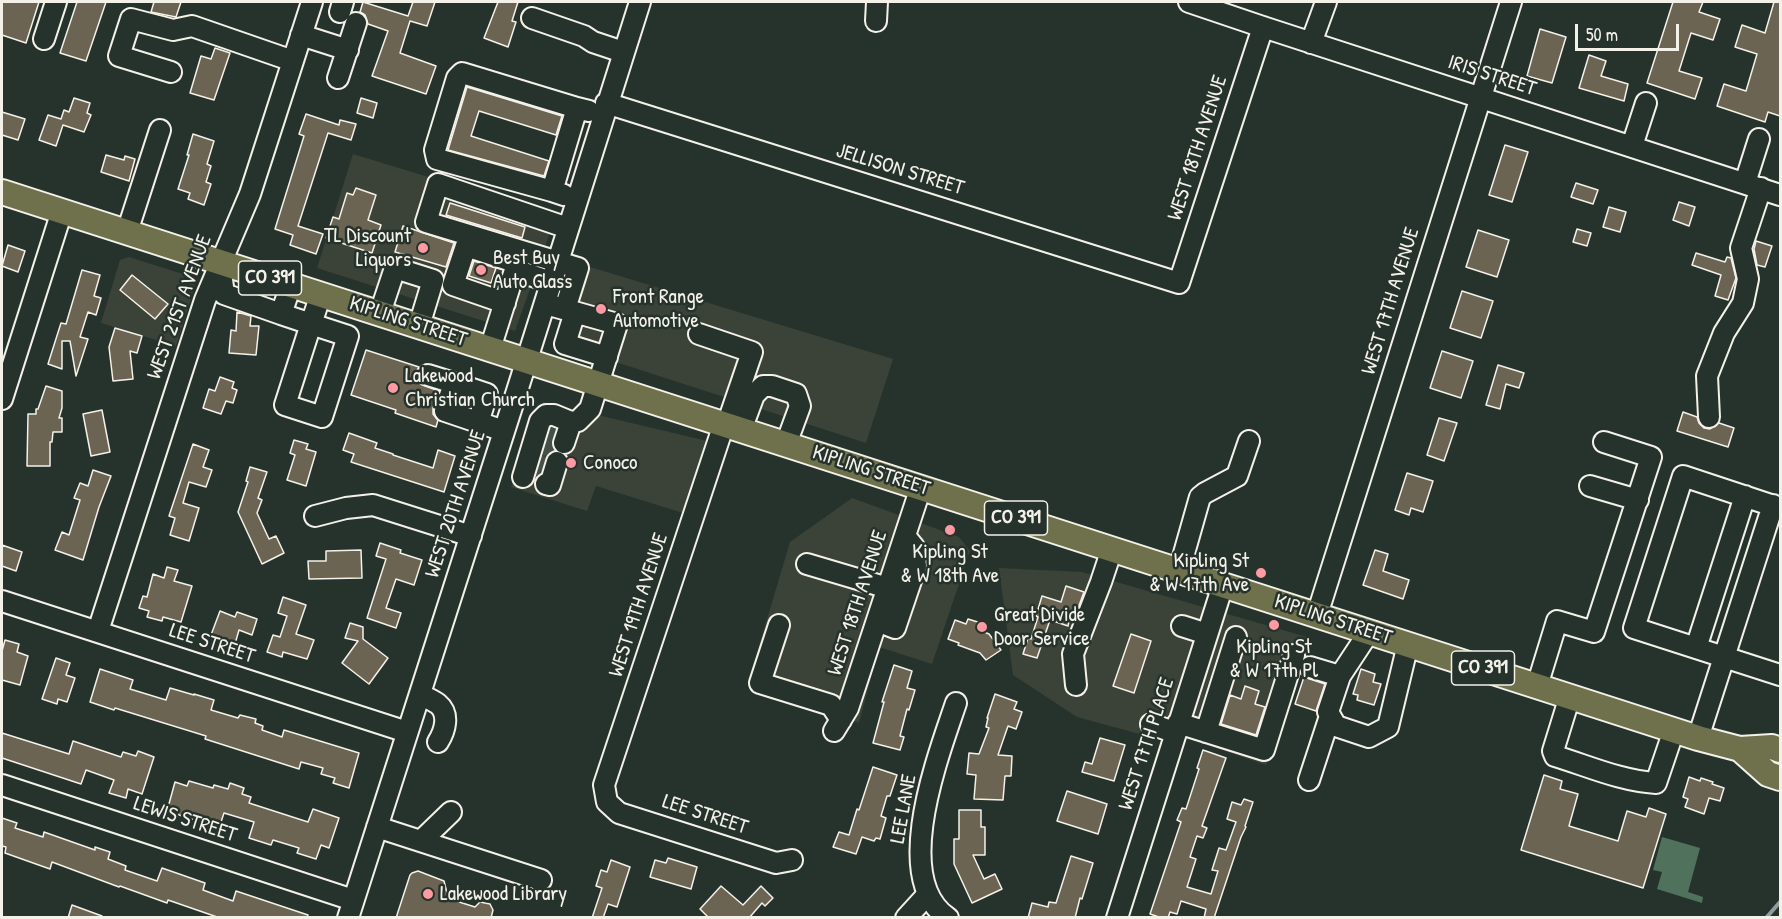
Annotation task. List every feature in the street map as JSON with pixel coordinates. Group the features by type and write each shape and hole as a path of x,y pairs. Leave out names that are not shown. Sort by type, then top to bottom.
{"main road":[{"name":"KIPLING STREET","path":"2,192 1674,730 1748,756 1768,774 1780,778"},
{"name":"KIPLING STREET","path":"1748,756 1772,747 1780,750"},
{"path":"1748,756 1780,769"}],"street":[{"path":"44,39 56,2"},
{"name":"WEST 21ST AVENUE","path":"98,632 204,300 250,194 312,2"},
{"name":"WEST 20TH AVENUE","path":"350,909 640,2"},
{"name":"IRIS STREET","path":"1189,2 1780,195"},
{"path":"1311,43 1326,2"},
{"name":"WEST 17TH AVENUE","path":"1317,615 1511,2"},
{"path":"338,78 348,50 346,12"},
{"path":"532,18 623,52"},
{"path":"171,72 119,56 131,19 173,30 192,26 293,61"},
{"name":"WEST 18TH AVENUE","path":"1179,283 1263,27"},
{"path":"301,35 348,50"},
{"name":"JELLISON STREET","path":"552,191 437,159 435,150 457,78 462,73 577,108 605,109 1179,283"},
{"path":"1632,146 1646,103"},
{"path":"577,108 552,191 577,199"},
{"path":"127,232 160,130"},
{"path":"1710,417 1707,376 1724,333 1743,303 1748,279 1741,248 1753,186 1759,138"},
{"path":"568,228 438,184 426,222 578,268 565,344 608,357"},
{"path":"2,399 62,211"},
{"path":"490,349 505,303 515,270 518,263 466,246 453,285 505,303"},
{"path":"220,262 224,294 348,336"},
{"path":"321,294 285,405 322,417 348,336 369,310 395,268 433,280 419,326"},
{"path":"515,270 551,282"},
{"path":"281,314 291,285"},
{"path":"492,468 527,470 546,415 554,415 566,432 578,421 590,409 608,357 617,324 545,303"},
{"path":"699,334 752,352 731,426"},
{"path":"428,375 488,394 478,423"},
{"path":"454,383 445,411 504,431"},
{"path":"731,426 754,394 763,386 772,386 796,394 800,406 786,444"},
{"name":"WEST 19TH AVENUE","path":"607,802 604,785 731,426"},
{"path":"1179,571 1200,497 1236,476 1249,441"},
{"path":"1537,686 1557,621 1594,632 1651,457 1604,442"},
{"path":"1698,738 1724,657 1777,507 1683,476 1634,628 1696,648 1724,657 1780,675"},
{"path":"1590,486 1638,500"},
{"name":"WEST 18TH AVENUE","path":"779,625 760,683 831,705 838,725 848,708 921,487"},
{"path":"1696,648 1744,496"},
{"path":"315,516 346,508 373,506 471,536"},
{"path":"877,621 895,628 916,566 914,547 905,536"},
{"path":"1076,685 1073,654 1112,549"},
{"path":"807,564 888,588"},
{"name":"WEST 17TH PLACE","path":"1117,918 1222,585"},
{"name":"LEE STREET","path":"2,601 407,732"},
{"path":"1182,626 1207,634"},
{"path":"1369,632 1340,676 1328,712 1336,726 1370,737 1388,727 1408,644"},
{"path":"1206,732 1236,637"},
{"path":"1198,661 1226,669"},
{"path":"1151,724 1206,732 1264,750 1284,687 1302,661 1340,676"},
{"path":"420,694 440,705 445,717 444,731 438,742"},
{"path":"1570,696 1552,751 1555,756 1630,780 1656,783 1674,730"},
{"name":"LEE LANE","path":"927,896 920,855 924,810 956,703"},
{"path":"1309,780 1330,716"},
{"name":"LEWIS STREET","path":"2,785 350,909"},
{"name":"LEE STREET","path":"607,802 619,813 776,863 792,860"},
{"path":"421,841 451,812"},
{"path":"377,827 541,880"},
{"path":"906,918 927,896 939,912 948,918"}],"shaded area":[{"path":"353,154 556,216 515,331 317,268"},
{"path":"129,257 189,276 195,286 176,346 101,323 120,260"},
{"path":"577,263 893,359 866,443 554,342"},
{"path":"543,402 707,441 683,513 596,486 587,511 511,487"},
{"path":"852,498 959,537 970,551 932,664 879,647 859,723 748,683 790,542"},
{"path":"999,568 1082,572 1307,637 1266,765 1184,737 1158,739 1077,717 1013,675"}],"green space":[{"path":"1662,837 1700,848 1688,892 1703,897 1702,903 1657,889 1662,872 1653,870"}],"building":[{"path":"2,2 39,2 26,43 2,35"},
{"path":"77,2 106,2 86,61 60,53"},
{"path":"154,2 181,2 176,17 151,12"},
{"path":"363,2 408,16 413,2 435,2 427,26 410,21 400,53 436,66 426,94 372,76 388,31 368,24 365,15 360,12"},
{"path":"498,2 518,2 512,21 516,22 508,47 484,38"},
{"path":"1673,2 1703,2 1699,12 1720,19 1713,40 1691,33 1679,71 1702,78 1695,99 1647,83"},
{"path":"1774,2 1780,2 1780,116 1768,112 1765,122 1717,106 1724,84 1746,91 1757,54 1735,47 1742,25 1765,33"},
{"path":"1540,29 1566,37 1552,83 1527,76"},
{"path":"215,48 230,53 214,100 190,93 201,56 211,59"},
{"path":"1589,55 1606,61 1601,76 1628,84 1624,101 1579,88"},
{"path":"467,87 562,116 556,135 479,111 471,136 549,161 544,176 448,150"},
{"path":"74,98 90,103 87,113 91,115 84,132 63,125 56,146 39,140 48,115 61,119 64,110 69,112"},
{"path":"361,98 377,103 373,118 357,113"},
{"path":"2,112 25,119 18,140 2,135"},
{"path":"306,114 339,125 340,120 356,124 351,140 328,133 298,226 323,234 316,254 290,245 293,235 275,229 304,136 299,134"},
{"path":"193,134 214,141 207,164 211,166 206,182 211,184 204,205 188,199 190,193 178,189"},
{"path":"1505,145 1528,152 1512,202 1489,195"},
{"path":"106,155 124,160 125,156 135,159 129,181 101,172"},
{"path":"1576,183 1598,190 1593,204 1571,197"},
{"path":"356,188 376,195 368,220 381,225 372,253 326,238 333,217 339,219 347,193 353,195"},
{"path":"1679,202 1695,207 1689,226 1673,220"},
{"path":"450,203 525,227 522,238 446,215"},
{"path":"1609,207 1626,212 1620,232 1603,227"},
{"path":"403,226 454,243 446,267 395,252"},
{"path":"1577,229 1591,233 1587,246 1573,242"},
{"path":"1478,230 1509,240 1497,277 1466,267"},
{"path":"1756,241 1772,246 1765,267 1757,265 1754,249"},
{"path":"8,245 25,251 18,272 2,266"},
{"path":"1696,253 1725,262 1727,257 1731,258 1736,278 1728,300 1715,296 1721,275 1692,265"},
{"path":"474,261 496,268 491,283 469,276"},
{"path":"82,270 100,275 94,296 101,298 96,315 88,312 80,337 88,339 76,376 70,341 62,341 62,369 48,364 61,323 66,324"},
{"path":"132,275 168,304 155,319 120,290"},
{"path":"1462,291 1493,301 1481,338 1450,328"},
{"path":"237,312 251,316 250,326 259,326 256,355 229,353 231,330 236,331"},
{"path":"115,328 142,336 137,353 130,351 133,379 113,381 109,347"},
{"name":"Lakewood Christian Church","path":"366,350 419,367 416,377 420,384 439,391 433,408 433,414 438,420 436,427 395,413 396,410 351,395"},
{"path":"1442,351 1473,361 1461,398 1430,388"},
{"path":"1498,365 1524,373 1519,388 1506,384 1500,409 1486,405"},
{"path":"220,377 234,382 232,388 237,390 233,403 226,401 221,414 203,408 209,389 215,391"},
{"path":"46,386 62,391 62,408 59,418 62,418 62,432 53,432 52,442 50,442 50,466 27,466 28,414 36,414"},
{"path":"102,410 110,452 91,456 83,414"},
{"path":"1683,412 1697,417 1704,428 1710,429 1719,423 1734,428 1728,447 1677,431"},
{"path":"1439,418 1457,423 1444,461 1427,455"},
{"path":"349,433 377,443 375,448 433,468 438,450 455,456 444,492 351,462 354,454 343,450"},
{"path":"294,440 308,444 306,449 316,452 306,486 287,480 295,455 290,453"},
{"path":"193,444 209,450 203,467 212,470 206,487 189,482 183,503 199,508 189,541 170,535 175,518 169,516"},
{"path":"250,467 267,472 258,498 262,500 257,513 269,539 276,536 284,553 262,564 238,512 248,482 246,481"},
{"path":"93,470 111,476 83,560 55,550 62,532 69,535 80,500 74,498 80,483 88,486"},
{"path":"1407,473 1433,481 1423,512 1411,508 1409,515 1395,510"},
{"path":"380,543 422,560 414,585 396,579 386,608 401,613 396,628 367,618 386,559 376,556"},
{"path":"2,545 22,552 16,571 2,566"},
{"path":"361,550 362,578 309,579 308,561 326,561 326,551"},
{"path":"1375,550 1388,554 1383,571 1409,580 1403,599 1363,585"},
{"path":"167,567 178,570 174,581 192,586 181,622 163,617 162,621 147,617 149,611 139,608 143,596 147,597 153,574 164,578"},
{"path":"1066,586 1084,592 1073,622 1069,621 1068,626 1050,620 1037,658 1023,654 1028,638 1031,639 1042,596 1061,602"},
{"path":"283,597 306,605 296,634 314,640 307,659 283,652 282,657 267,652 273,635 280,637 287,616 278,613"},
{"path":"220,611 235,617 237,612 257,619 252,635 239,630 235,644 211,635"},
{"path":"968,619 984,624 982,631 989,634 1001,650 986,660 980,653 948,639 955,620 966,624"},
{"path":"350,623 363,627 363,639 388,658 369,684 342,663 358,641 345,638"},
{"path":"1131,634 1151,641 1134,693 1113,686"},
{"path":"5,640 19,644 17,652 28,656 20,685 2,680 2,651"},
{"path":"56,658 70,663 66,675 75,678 67,702 58,699 57,704 42,699"},
{"path":"894,665 912,671 907,688 915,690 900,736 904,737 900,750 873,743 884,702 882,702"},
{"path":"100,669 133,680 130,689 166,700 170,688 194,694 214,700 211,710 238,718 240,715 256,719 255,723 263,726 262,730 282,737 284,730 359,753 349,788 333,783 335,778 321,774 323,768 301,762 299,769 205,739 206,736 90,702"},
{"path":"1361,669 1375,674 1373,682 1381,684 1374,705 1357,700 1358,695 1353,694"},
{"path":"1304,677 1325,684 1316,711 1295,704"},
{"path":"1245,686 1259,691 1255,704 1265,707 1256,735 1221,724 1230,695 1241,699"},
{"path":"995,694 1017,702 1014,709 1022,712 1016,729 1008,726 998,755 1012,756 1011,776 1005,776 1003,800 974,799 976,775 967,774 969,753 979,754 989,728 986,727 987,718"},
{"path":"2,733 69,754 73,741 121,757 123,752 136,756 138,751 154,757 142,794 128,789 126,798 109,793 114,780 86,770 81,784 2,758"},
{"path":"1100,738 1125,745 1114,781 1082,772 1085,762 1092,764"},
{"path":"1203,750 1226,758 1202,826 1207,828 1203,838 1197,836 1190,857 1196,859 1187,887 1211,894 1218,871 1212,870 1219,848 1226,850 1236,822 1227,819 1232,802 1241,805 1244,799 1253,802 1214,918 1204,918 1206,909 1181,901 1177,914 1170,912 1168,918 1162,918 1150,914 1181,822 1177,820 1182,808 1186,809"},
{"path":"873,767 897,775 881,816 886,818 880,839 876,838 874,841 862,837 856,854 833,847 839,832 849,835"},
{"path":"1544,775 1562,781 1560,789 1578,794 1569,826 1618,841 1627,811 1646,817 1649,808 1666,814 1643,888 1521,850"},
{"path":"1689,777 1700,781 1701,778 1724,788 1720,801 1709,798 1704,814 1685,807 1688,799 1683,797"},
{"path":"189,781 213,788 214,785 228,789 230,783 244,788 242,794 251,797 249,803 308,822 313,809 339,818 329,848 321,845 316,859 297,853 299,848 273,840 271,845 249,838 254,822 224,813 219,828 167,811 175,782 187,786"},
{"path":"1067,791 1107,804 1098,834 1057,821"},
{"path":"959,810 981,810 981,827 985,827 985,855 973,855 984,879 995,874 1002,889 972,903 954,864 954,839 959,839"},
{"path":"2,818 17,823 15,828 43,837 44,832 95,850 95,847 110,852 108,859 126,866 125,870 157,881 162,868 205,883 203,890 233,901 236,891 308,915 307,918 220,918 168,900 167,903 119,887 52,862 50,869 5,853 6,847 2,846"},
{"path":"1071,856 1093,863 1075,918 1028,918 1032,903 1048,907 1049,902 1056,903"},
{"path":"668,858 697,867 691,889 650,877 655,860 666,863"},
{"path":"611,860 630,867 617,907 608,904 603,918 592,918 602,888 596,886 601,870 607,872"},
{"name":"Lakewood Library","path":"418,871 444,881 447,893 458,896 456,901 475,907 480,902 490,904 493,910 491,918 396,918 410,875"},
{"path":"721,886 743,905 761,886 773,898 765,906 762,903 749,918 709,918 700,909"},
{"path":"72,905 102,916 102,918 68,918"}],"waterway":[{"path":"1766,918 1780,902"}],"tunnel":[{"path":"543,425 562,431"},
{"path":"537,443 561,450"},
{"path":"531,463 550,469"}],"place":[{"name":"TL Discount Liquors","path":"423,248"},
{"name":"Best Buy Auto Glass","path":"481,270"},
{"name":"Front Range Automotive","path":"601,309"},
{"name":"Lakewood Christian Church","path":"393,388"},
{"name":"Conoco","path":"571,463"},
{"name":"Kipling St & W 18th Ave","path":"950,530"},
{"name":"Kipling St & W 17th Ave","path":"1261,573"},
{"name":"Kipling St & W 17th Pl","path":"1274,625"},
{"name":"Great Divide Door Service","path":"982,627"},
{"name":"Lakewood Library","path":"428,894"}]}
